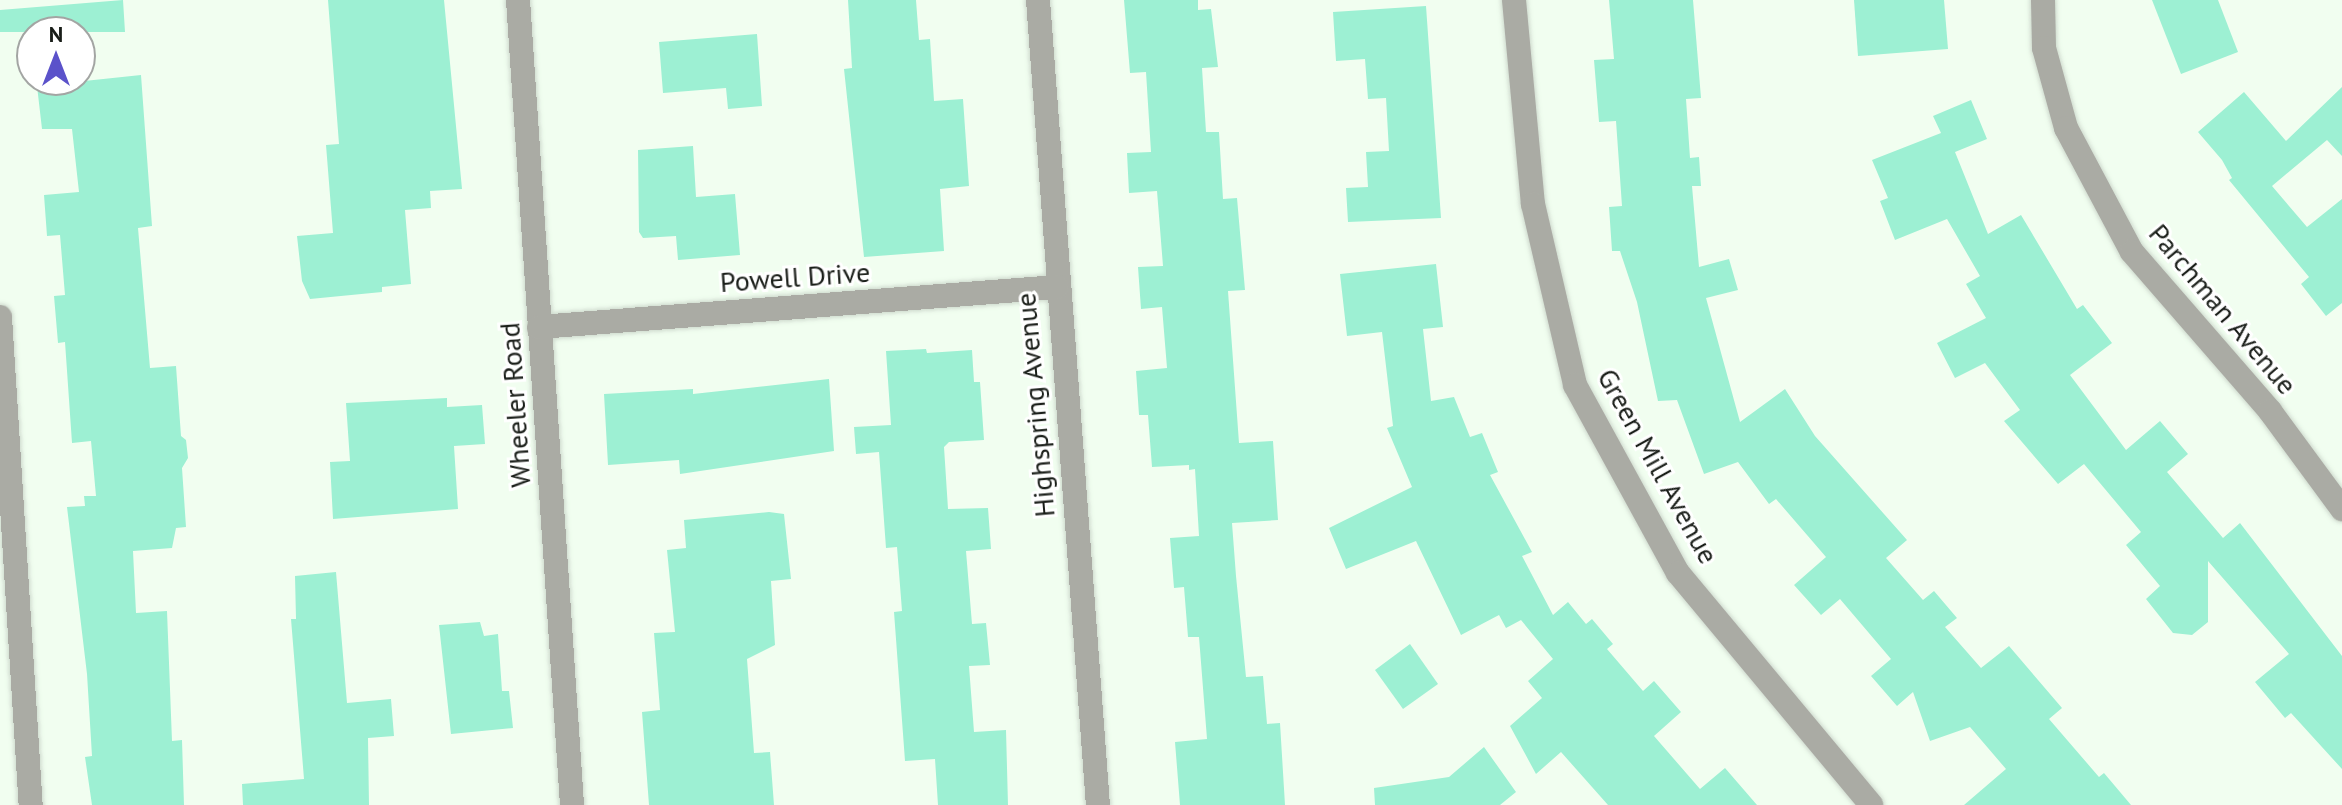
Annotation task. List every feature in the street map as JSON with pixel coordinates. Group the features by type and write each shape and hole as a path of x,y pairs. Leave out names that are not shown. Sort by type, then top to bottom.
{"street":[{"name":"Wheeler Road","path":"518,0 572,805"},
{"name":"Highspring Avenue","path":"1038,0 1056,287 1098,805"},
{"name":"Green Mill Avenue","path":"1514,0 1533,204 1575,385 1678,573 1871,805"},
{"name":"Parchman Avenue","path":"2043,0 2044,48 2066,128 2132,252 2270,411 2342,509"},
{"name":"Powell Drive","path":"539,327 1056,287"},
{"path":"0,317 31,805"}],"building":[{"path":"123,0 125,32 96,32 96,16 16,16 16,32 0,32 0,10"},
{"path":"328,0 444,0 462,189 430,191 431,208 405,210 411,284 382,287 382,292 310,299 302,281 297,236 333,233 326,145 339,144"},
{"path":"848,0 916,0 919,40 930,39 934,101 963,99 969,186 940,189 944,251 864,257 844,69 852,68"},
{"path":"1124,0 1198,0 1198,10 1211,9 1218,67 1202,68 1206,132 1219,132 1223,199 1237,198 1245,290 1228,291 1239,443 1273,441 1278,520 1232,523 1236,576 1246,677 1263,676 1267,724 1280,723 1285,805 1180,805 1175,742 1207,739 1199,637 1188,637 1184,587 1174,588 1170,538 1199,536 1195,469 1189,470 1189,465 1152,467 1148,415 1139,415 1136,371 1167,368 1162,307 1141,309 1138,267 1163,266 1157,191 1129,193 1127,153 1151,152 1146,72 1130,73"},
{"path":"1609,0 1693,0 1701,98 1686,99 1690,158 1699,157 1701,186 1692,186 1699,267 1729,259 1738,290 1706,298 1740,422 1785,389 1815,436 1907,540 1886,558 1923,600 1934,591 1957,618 1945,627 1981,668 2009,646 2062,708 2049,719 2099,777 2104,773 2131,805 1964,805 2006,769 1970,727 1930,741 1913,692 1897,706 1871,676 1891,659 1840,599 1821,615 1794,585 1826,557 1776,499 1769,504 1738,462 1704,474 1677,400 1658,401 1637,302 1620,251 1612,251 1609,207 1622,206 1616,121 1599,122 1594,60 1614,59"},
{"path":"1854,0 1944,0 1948,49 1858,56"},
{"path":"2152,0 2218,0 2238,52 2181,74"},
{"path":"1426,6 1441,218 1348,222 1346,188 1368,187 1366,152 1389,151 1386,98 1368,99 1365,59 1336,61 1333,12"},
{"path":"757,34 762,106 728,109 726,88 663,93 659,42"},
{"path":"141,75 152,226 138,228 150,368 176,366 181,436 186,440 188,458 182,468 186,527 176,528 172,548 133,551 136,613 167,611 172,741 182,740 184,805 92,805 85,757 92,756 87,674 67,507 85,506 84,496 96,496 91,441 72,443 65,342 58,343 54,296 65,295 60,235 47,236 44,195 79,192 72,129 42,129 38,96 96,96 96,80"},
{"path":"2342,87 2342,156 2327,140 2272,186 2307,227 2342,199 2342,303 2326,316 2301,284 2309,277 2229,180 2232,178 2222,160 2198,132 2244,92 2286,141"},
{"path":"1971,100 1987,139 1955,152 1988,234 2021,215 2077,309 2083,305 2112,343 2070,375 2126,450 2160,421 2188,454 2167,472 2223,538 2240,523 2342,656 2342,769 2291,713 2285,718 2255,682 2289,654 2208,561 2208,622 2192,635 2173,633 2146,599 2160,586 2126,545 2141,532 2084,464 2058,484 2004,421 2020,410 1985,363 1955,378 1937,343 1986,318 1966,284 1980,276 1947,219 1895,240 1880,201 1888,198 1872,160 1941,133 1933,116"},
{"path":"693,146 696,197 735,194 740,255 678,260 676,236 643,238 639,232 638,150"},
{"path":"1436,264 1443,327 1423,329 1431,401 1454,397 1470,437 1482,433 1498,472 1490,475 1532,552 1522,556 1553,615 1568,602 1586,624 1592,619 1613,644 1607,649 1643,691 1654,681 1681,712 1654,736 1700,789 1725,768 1757,805 1608,805 1561,752 1536,774 1510,726 1542,698 1528,681 1553,659 1521,620 1506,628 1499,615 1461,635 1416,541 1346,569 1329,528 1412,487 1387,428 1393,426 1382,332 1347,336 1340,274"},
{"path":"926,349 927,353 972,350 974,382 980,382 984,440 949,442 944,447 948,509 988,508 991,549 966,551 972,624 986,623 990,665 969,666 974,732 1006,730 1008,805 938,805 935,759 905,761 894,612 902,611 897,547 886,548 879,452 856,454 854,427 891,425 886,351"},
{"path":"829,379 834,451 680,474 679,460 608,465 604,394 693,389 693,394"},
{"path":"447,398 447,407 482,405 485,444 454,446 458,509 333,519 330,462 350,461 346,403"},
{"path":"769,512 784,514 791,579 771,581 775,645 747,659 754,753 770,752 774,805 649,805 642,712 660,710 654,633 675,632 667,550 686,548 684,520"},
{"path":"336,572 347,703 391,699 394,736 368,738 369,805 243,805 242,784 304,779 291,619 296,619 295,576"},
{"path":"480,622 484,636 498,634 502,691 509,691 513,728 451,734 439,625"},
{"path":"1410,644 1438,684 1403,709 1375,670"},
{"path":"1484,747 1516,792 1500,805 1375,805 1374,788 1449,777"}]}
